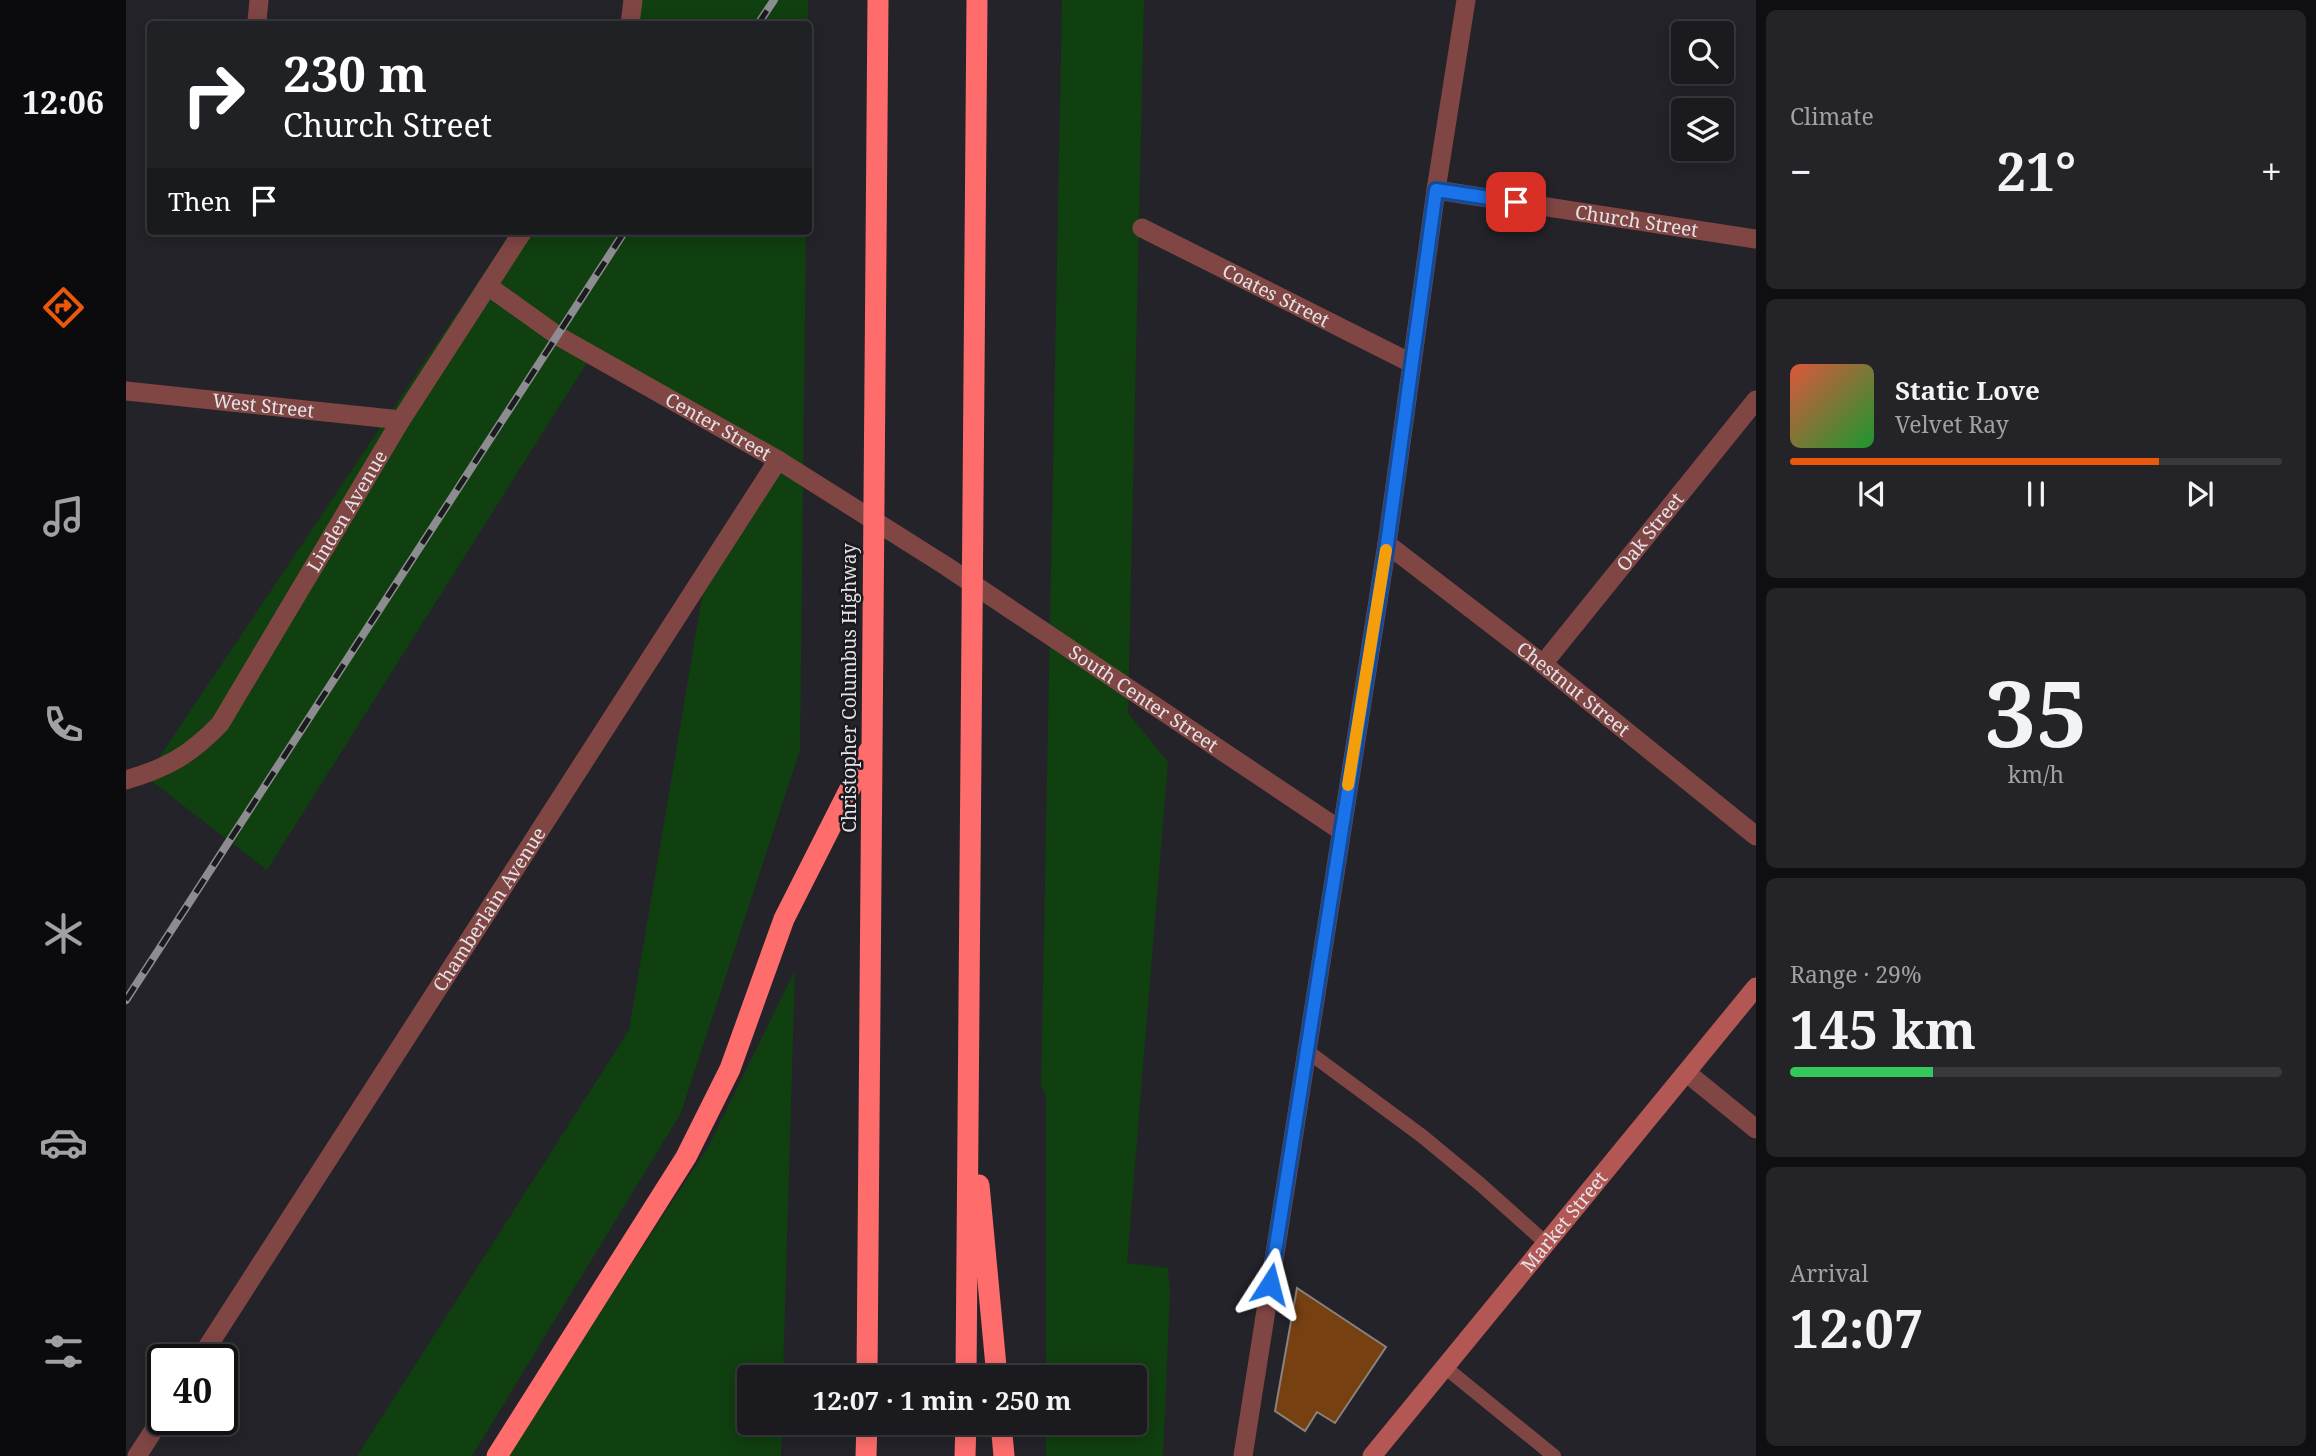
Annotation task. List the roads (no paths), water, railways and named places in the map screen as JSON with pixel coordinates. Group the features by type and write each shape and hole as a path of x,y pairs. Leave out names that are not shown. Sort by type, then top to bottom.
{"highway":[{"path":"966,1365 977,0"},
{"name":"Christopher Columbus Highway","path":"867,1365 877,7"},
{"path":"497,1456 686,1157 730,1069 784,919 872,746"},
{"path":"968,1061 996,1365"},
{"path":"866,1456 867,1435"},
{"path":"965,1456 966,1435"},
{"path":"1002,1435 1004,1456"}],"main road":[{"name":"Market Street","path":"1372,1456 1756,987"}],"street":[{"path":"257,21 259,0"},
{"path":"630,21 633,0"},
{"path":"1261,1456 1244,1448 1387,544 1436,190 1466,0"},
{"name":"Church Street","path":"1436,190 1756,239"},
{"name":"Coates Street","path":"1142,228 1411,363"},
{"name":"Linden Avenue","path":"126,780 168,766 197,747 220,724 401,420 520,235"},
{"name":"Center Street","path":"488,286 558,336 778,460 946,566"},
{"name":"West Street","path":"126,391 401,420"},
{"name":"Oak Street","path":"1543,664 1756,400"},
{"name":"Chamberlain Avenue","path":"209,1344 778,460"},
{"name":"Chestnut Street","path":"1387,544 1543,664 1756,836"},
{"name":"South Center Street","path":"946,566 1340,830"},
{"path":"1687,1073 1756,1129"},
{"path":"137,1456 151,1435"}],"lane":[{"path":"1307,1051 1422,1136 1547,1244"},
{"path":"1446,1368 1555,1456"}],"railway":[{"path":"760,21 774,0"},
{"path":"126,1000 622,235"}]}
